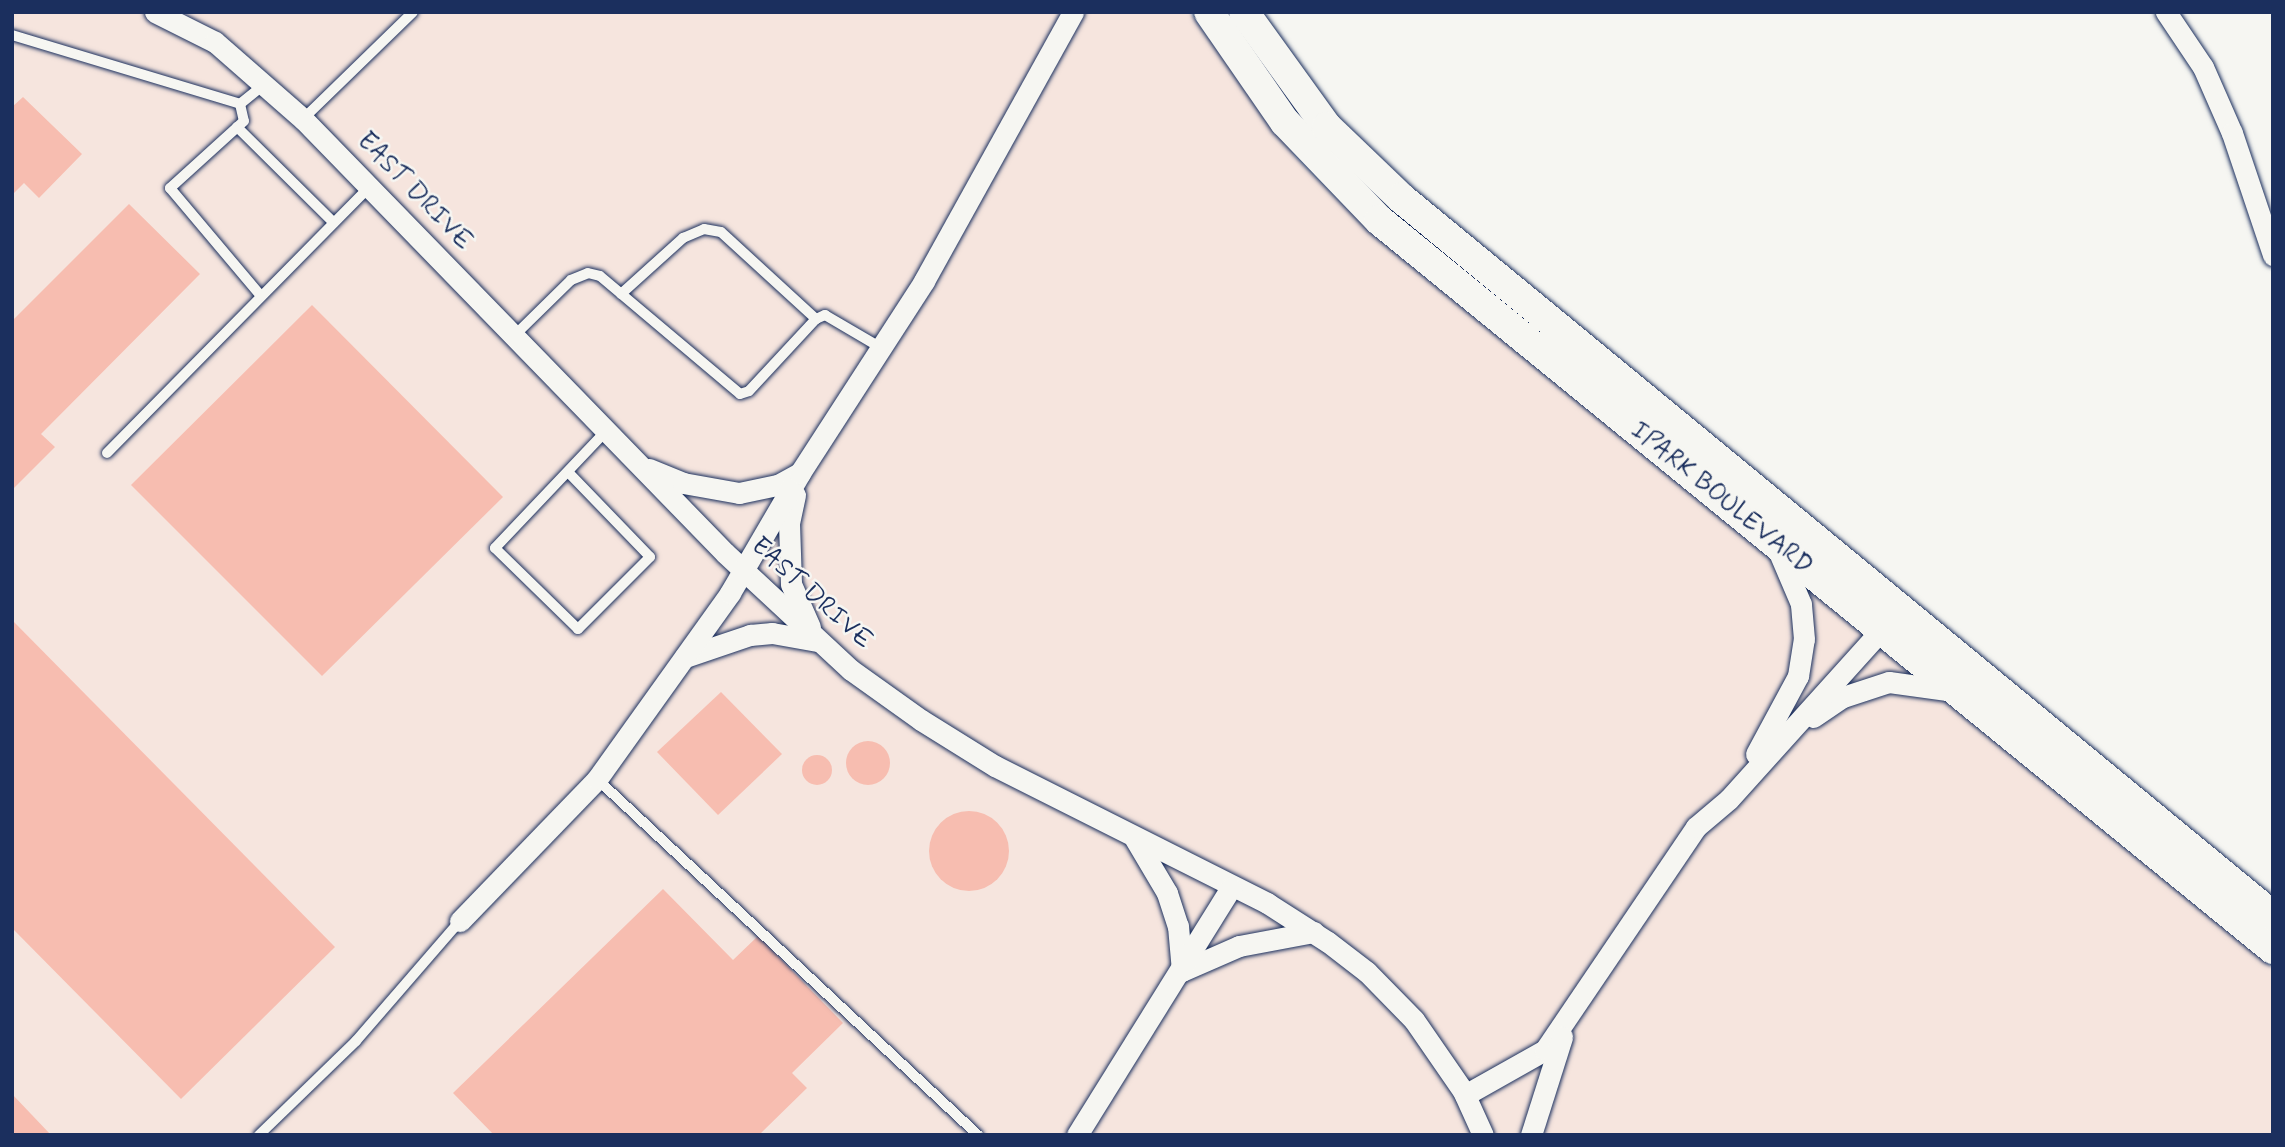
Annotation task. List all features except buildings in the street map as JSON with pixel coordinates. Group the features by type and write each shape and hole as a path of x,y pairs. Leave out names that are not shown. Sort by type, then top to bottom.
{"main road":[{"name":"IPARK BOULEVARD","path":"1209,12 1285,122 1354,197 1774,542 1890,620 1958,692 2273,949"},
{"name":"IPARK BOULEVARD","path":"1244,12 1306,101 1377,176 1890,620 2273,916"}],"street":[{"name":"EAST DRIVE","path":"155,12 215,42 303,119 743,571 818,640 885,696 958,744 1135,839 1231,888 1267,903 1314,932 1367,972 1414,1020 1465,1095 1483,1135"},
{"path":"460,921 597,779 743,571 800,473 883,349 987,174 1073,12"},
{"path":"1062,33 1083,12"},
{"path":"2166,12 2203,66 2232,133 2273,255"},
{"path":"641,466 719,492 759,490 800,473"},
{"path":"800,473 789,523 791,584 799,610 818,640"},
{"path":"1729,799 1779,716 1798,676 1802,651 1801,604 1774,542"},
{"path":"1465,1095 1545,1050 1567,1023 1696,827 1729,799 1890,620"},
{"path":"685,657 750,635 772,633 818,640"},
{"path":"1785,736 1843,697 1889,682 1958,692"},
{"path":"1135,839 1167,893 1178,926 1182,971"},
{"path":"1077,1135 1182,971 1231,888"},
{"path":"1182,971 1239,946 1314,932"},
{"path":"1531,1135 1567,1023"}],"lane":[{"path":"303,119 413,12"},
{"path":"12,35 240,104"},
{"path":"240,104 265,84"},
{"path":"240,104 244,121 170,188 260,295"},
{"path":"237,127 334,223"},
{"path":"107,453 370,186"},
{"path":"621,294 683,238 704,229 720,232 816,319"},
{"path":"515,335 571,280 588,273 600,276 740,394 749,391 816,319 825,315 883,349"},
{"path":"568,472 650,557 578,629 495,548 607,430"},
{"path":"597,779 978,1135"},
{"path":"259,1135 356,1041 460,921"}],"shaded area":[{"path":"12,12 1189,12 1296,158 1372,234 2273,969 2273,1135 12,1135"}]}
